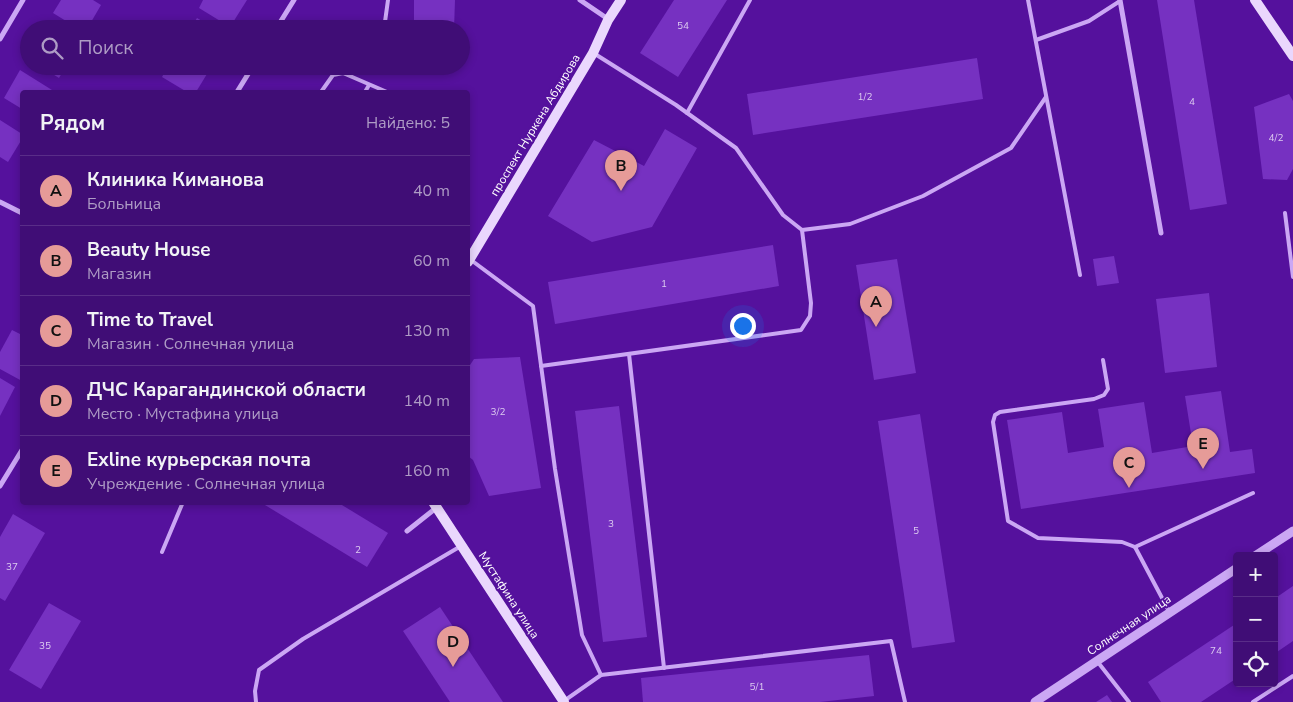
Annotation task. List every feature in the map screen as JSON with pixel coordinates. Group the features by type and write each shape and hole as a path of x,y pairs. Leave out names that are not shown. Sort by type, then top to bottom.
{"main road":[{"name":"проспект Нуркена Абдирова","path":"470,257 593,52 608,20 621,0"},
{"path":"1255,0 1293,56"},
{"name":"Мустафина улица","path":"435,505 563,702"}],"street":[{"path":"0,39 23,0"},
{"path":"282,20 294,0"},
{"path":"580,0 608,20"},
{"path":"1120,1 1161,233"},
{"path":"238,90 247,75"},
{"path":"0,202 20,212"},
{"path":"0,486 20,453"},
{"path":"407,531 435,505"},
{"path":"1262,552 1293,531"},
{"name":"Солнечная улица","path":"1035,702 1233,571"}],"lane":[{"path":"385,20 388,0"},
{"path":"687,113 750,0"},
{"path":"1028,0 1080,275"},
{"path":"1036,40 1089,20 1120,1"},
{"path":"593,52 687,113 736,148 783,216 802,230 850,224 923,196 1012,148 1046,97"},
{"path":"322,90 333,75"},
{"path":"349,75 382,90"},
{"path":"366,90 369,85"},
{"path":"1284,212 1293,277"},
{"path":"541,366 802,330 810,316 811,303 802,230"},
{"path":"470,261 533,306 555,469 582,635 601,675"},
{"path":"629,354 664,668"},
{"path":"1103,360 1108,389 1104,395 1094,399 1000,412 996,415 993,422 1008,521 1038,538 1122,542 1136,547 1170,613"},
{"path":"1136,547 1253,493"},
{"path":"162,552 182,505"},
{"path":"256,702 255,691 259,670 303,639 462,546"},
{"path":"563,702 601,675 891,641 905,702"},
{"path":"1097,661 1129,702"},
{"path":"1253,702 1293,676"}],"building":[{"path":"61,0 93,0 101,5 92,20 64,20 53,13"},
{"path":"203,0 247,0 234,20 219,20 199,8"},
{"path":"414,0 455,0 454,20 414,20"},
{"path":"674,0 727,0 678,77 640,53"},
{"path":"1157,0 1194,0 1227,204 1190,210"},
{"path":"977,58 983,99 753,135 747,94"},
{"path":"20,70 20,75 28,75 52,90 20,90 20,108 4,98"},
{"path":"163,75 206,75 197,90 184,90 162,77"},
{"path":"1289,94 1293,101 1293,169 1287,180 1263,179 1254,107"},
{"path":"0,120 20,133 20,142 8,162 0,157"},
{"path":"665,129 697,148 652,227 592,242 548,216 594,140 644,166"},
{"path":"773,245 779,286 555,324 548,282"},
{"path":"1114,256 1119,283 1097,286 1093,259"},
{"path":"897,259 916,373 874,380 856,265"},
{"path":"1209,293 1217,367 1165,373 1156,299"},
{"path":"12,330 20,334 20,380 0,369 0,352"},
{"path":"520,357 541,488 489,496 473,460 470,458 470,365 474,359"},
{"path":"0,378 15,387 0,416"},
{"path":"1221,391 1230,452 1252,449 1255,473 1021,509 1007,420 1062,412 1068,453 1104,447 1098,409 1144,402 1152,453 1193,446 1185,396"},
{"path":"619,406 647,637 603,642 575,411"},
{"path":"920,414 955,642 912,648 878,421"},
{"path":"265,505 342,505 388,533 367,567"},
{"path":"13,514 45,533 5,601 0,598 0,537"},
{"path":"1293,586 1293,641 1278,651 1278,597"},
{"path":"49,603 81,621 41,689 9,670"},
{"path":"440,607 503,702 450,702 403,631"},
{"path":"1233,626 1233,681 1201,702 1161,702 1148,682"},
{"path":"869,655 874,696 820,702 643,702 641,678"},
{"path":"1107,695 1112,702 1096,702"}],"place":[{"name":"Beauty House","path":"621,191"},
{"name":"Клиника Киманова","path":"876,327"},
{"name":"Exline курьерская почта","path":"1203,469"},
{"name":"Time to Travel","path":"1129,488"},
{"name":"ДЧС Карагандинской области","path":"453,667"}]}
